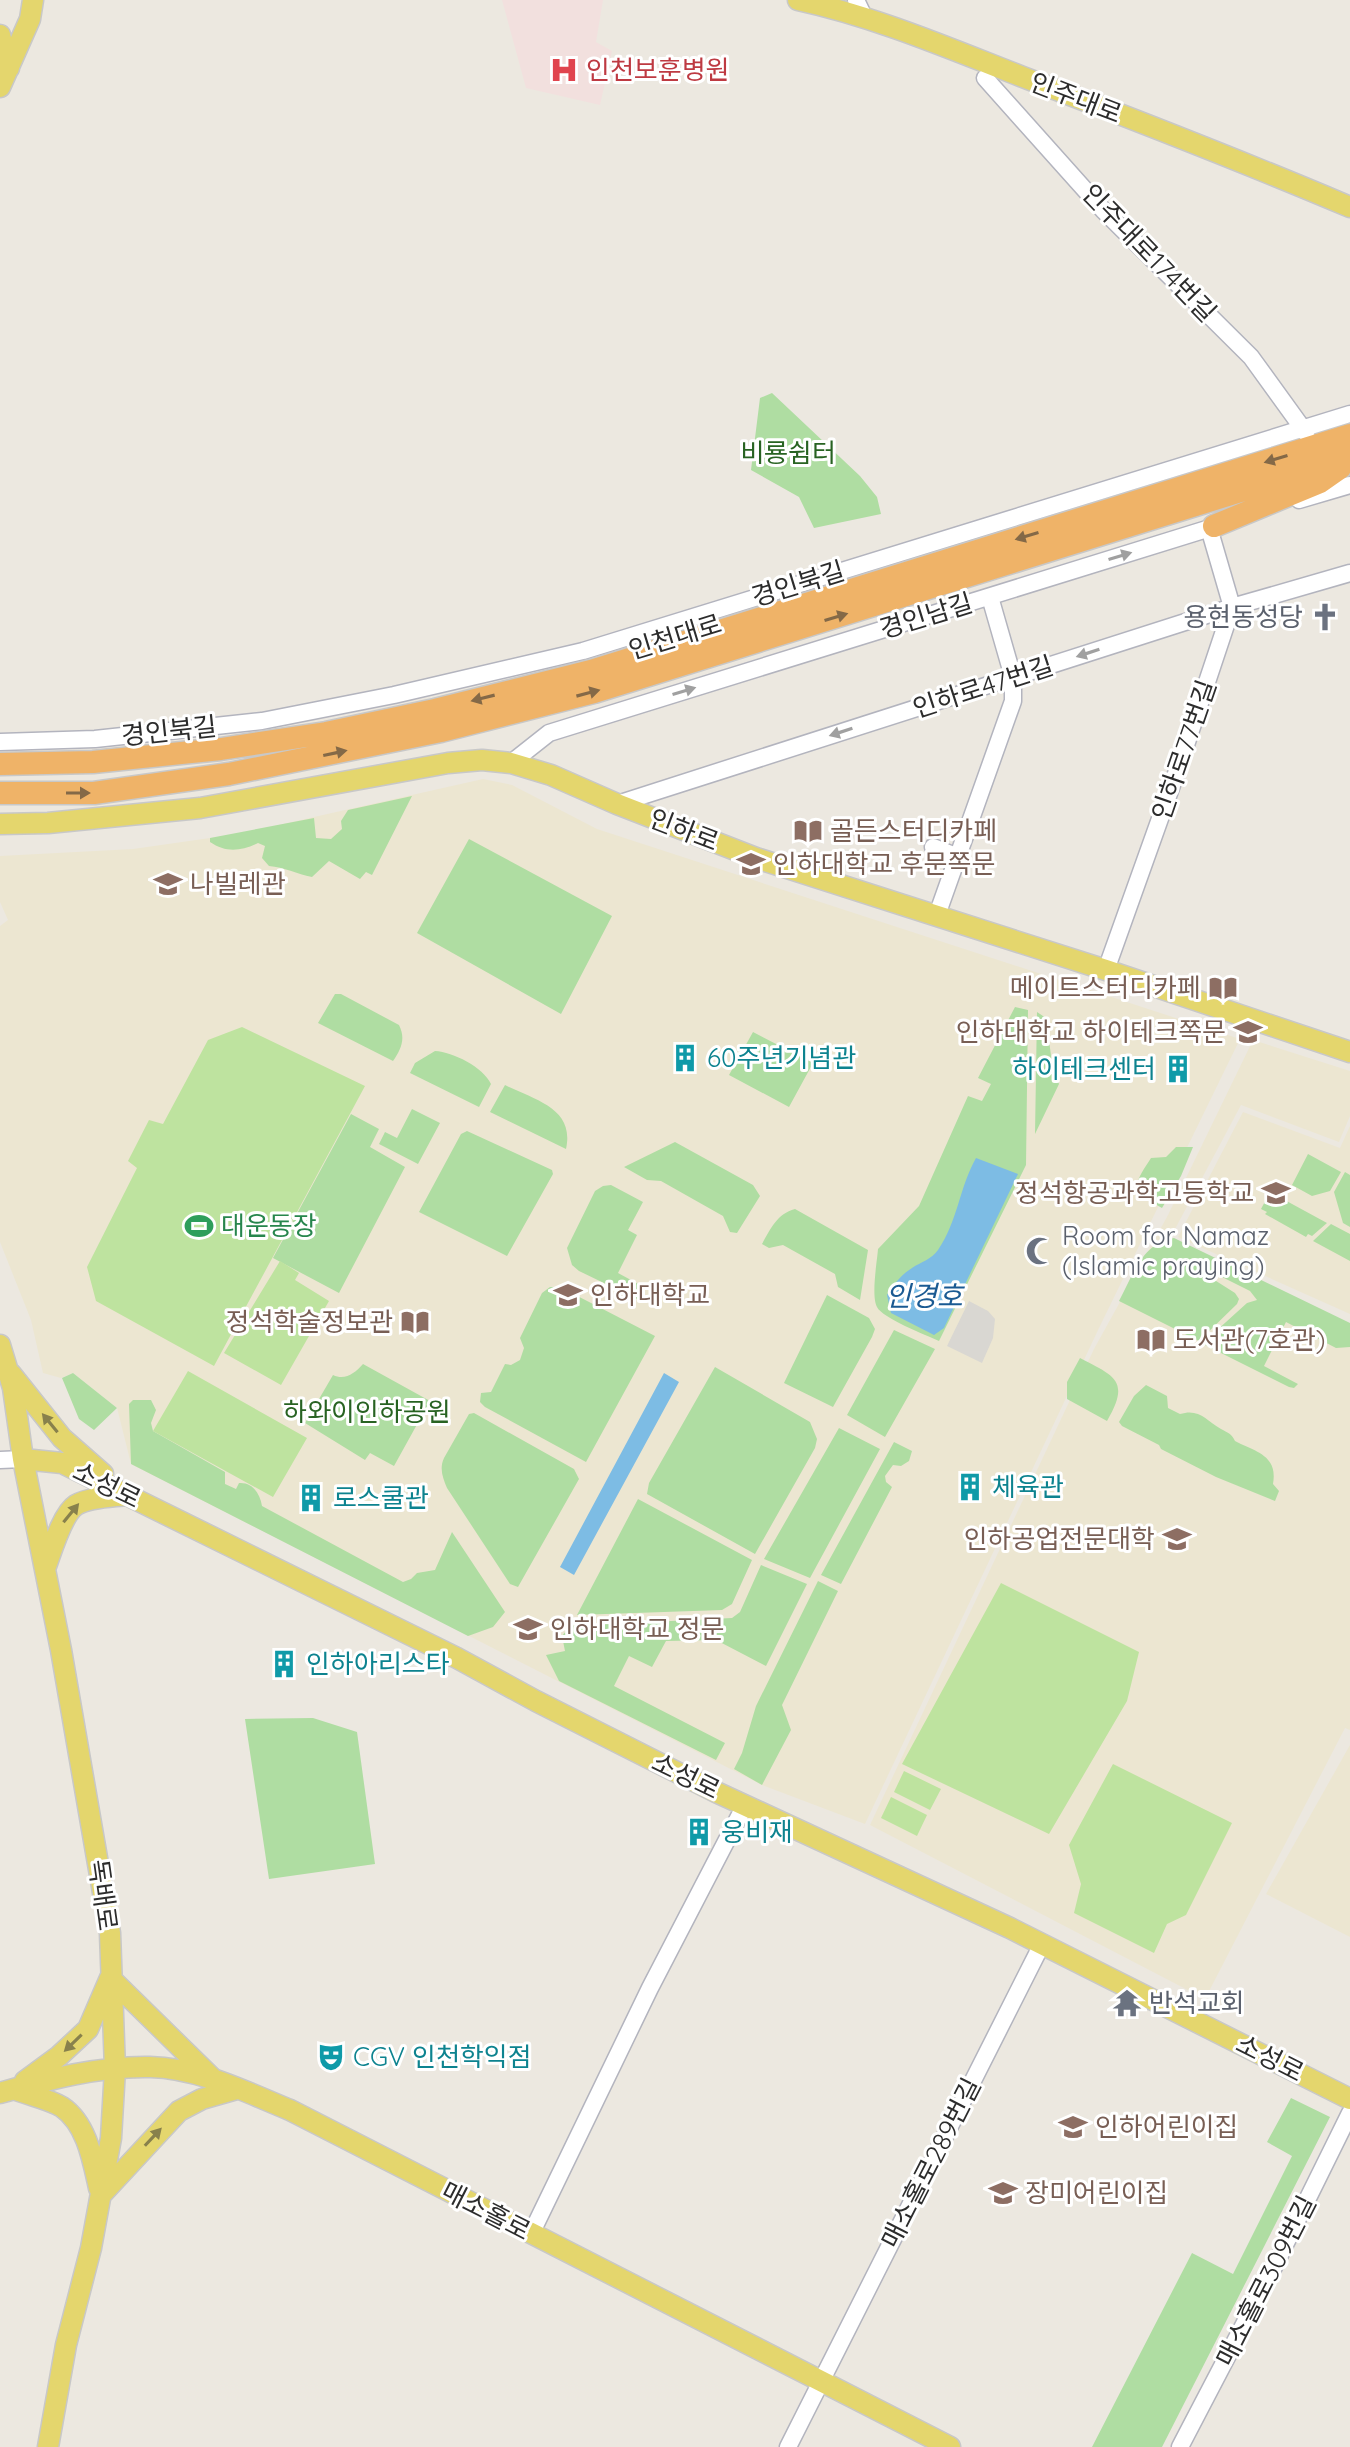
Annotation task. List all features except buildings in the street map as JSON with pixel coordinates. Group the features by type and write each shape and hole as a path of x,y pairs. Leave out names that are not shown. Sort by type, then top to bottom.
{"highway":[{"name":"인천대로","path":"0,764 93,762 221,749 326,733 435,710 591,671 1350,435"},
{"name":"인천대로","path":"0,793 94,793 229,774 456,727 594,692 1350,459"},
{"path":"1212,527 1320,482 1350,459"}],"main road":[{"path":"5,78 30,19 33,0"},
{"name":"인주대로","path":"798,0 861,9 970,57 990,72 1249,164 1350,207"},
{"path":"0,35 5,78"},
{"name":"인하로","path":"0,824 48,823 200,808 448,763 482,760 511,763 551,775 756,858 1350,1052"},
{"name":"독배로","path":"0,1345 13,1388 23,1459 110,1933 115,2069 111,2138 91,2248 66,2345 48,2447"},
{"path":"8,1371 62,1438 127,1495"},
{"name":"소성로","path":"23,1459 62,1463 457,1658 745,1805 1042,1944 1350,2099"},
{"path":"45,1569 71,1508 95,1499 127,1495"},
{"path":"7,2091 59,2056 88,2029 110,1978 215,2080"},
{"name":"매소홀로","path":"7,2091 71,2074 152,2067 215,2080 290,2110 950,2447"},
{"path":"101,2195 179,2111 202,2099 237,2089"},
{"path":"7,2091 63,2108 79,2127 90,2149 101,2195"}],"street":[{"name":"인주대로174번길","path":"990,72 1103,210 1251,357 1304,431"},
{"name":"경인북길","path":"0,742 95,739 262,721 394,695 583,651 1304,431 1350,414"},
{"name":"경인남길","path":"511,763 549,733 1350,485"},
{"path":"1212,527 1232,607"},
{"name":"인하로47번길","path":"617,804 1232,607 1350,573"},
{"path":"937,915 1013,701 1013,677 990,597"},
{"name":"인하로77번길","path":"1106,970 1232,607"},
{"path":"933,847 958,857"},
{"path":"0,1460 23,1459"},
{"path":"531,2234 650,1988 745,1805"},
{"name":"매소홀로289번길","path":"788,2447 1042,1944"},
{"name":"매소홀로309번길","path":"1180,2447 1350,2113"}],"shaded area":[{"name":"인천보훈병원","path":"502,0 603,0 596,42 612,51 600,105 526,88"},
{"name":"인하대학교","path":"483,779 512,785 597,829 1240,1039 1099,1328 865,1824 762,1785 131,1464 117,1408 73,1373 61,1378 43,1373 31,1320 0,1242 0,926 8,920 0,902 0,856 133,849 238,834"},
{"name":"인하공업전문대학","path":"1253,1040 1350,1071 1350,1116 1339,1142 1241,1105 1166,1246 1350,1342 1350,1730 1345,1728 1205,1999 870,1825 1094,1349 1168,1215"},
{"name":"정석항공과학고등학교","path":"1243,1112 1340,1148 1350,1126 1350,1314 1178,1237"},
{"path":"969,1301 988,1311 995,1319 993,1338 982,1363 947,1346"},
{"path":"1350,1745 1350,1937 1266,1894"}],"green space":[{"name":"비룡쉼터","path":"772,393 860,476 877,497 881,514 814,528 799,497 751,470 760,398"},
{"path":"412,796 372,875 366,872 360,879 329,861 312,877 269,866 262,858 265,846 258,843 234,850 210,842 210,838 314,818 316,838 331,839 342,829 341,821 348,810"},
{"path":"469,839 612,916 561,1014 417,933"},
{"path":"335,994 341,994 399,1025 402,1044 393,1061 318,1023"},
{"path":"1015,1007 1028,1010 1026,1165 939,1341 895,1321 877,1307 874,1287 878,1249 919,1206 968,1096 982,1101 991,1084 978,1078"},
{"path":"1037,1012 1046,1018 1052,1063 1059,1084 1035,1134"},
{"name":"대운동장","path":"242,1027 365,1086 214,1366 96,1301 87,1267 137,1168 128,1161 149,1120 163,1124 208,1040"},
{"path":"753,1032 813,1063 789,1107 729,1075"},
{"path":"435,1051 467,1062 487,1078 491,1084 479,1107 410,1073 415,1063"},
{"path":"505,1085 540,1101 559,1115 567,1135 566,1149 490,1112"},
{"path":"412,1109 440,1123 418,1164 379,1144 385,1132 397,1138"},
{"path":"351,1114 379,1129 370,1147 405,1167 339,1293 273,1258"},
{"path":"467,1131 552,1170 553,1174 507,1256 419,1212 461,1134"},
{"path":"675,1142 753,1185 760,1196 737,1233 730,1232 723,1216 661,1181 647,1180 624,1167"},
{"path":"1176,1147 1193,1147 1181,1176 1162,1208 1139,1195 1138,1180 1151,1158 1166,1157"},
{"path":"1308,1154 1341,1172 1330,1191 1312,1196 1292,1185"},
{"path":"1345,1172 1350,1175 1350,1227 1343,1223 1334,1192"},
{"path":"611,1185 643,1202 628,1230 637,1235 618,1273 642,1286 637,1299 579,1271 572,1265 567,1248 595,1191"},
{"path":"1270,1192 1327,1223 1312,1236 1308,1234 1306,1237 1261,1209"},
{"path":"795,1209 868,1250 860,1300 838,1287 835,1274 783,1245 769,1248 762,1244 779,1218"},
{"path":"1331,1224 1350,1234 1350,1261 1313,1241"},
{"path":"1174,1238 1350,1323 1350,1347 1336,1348 1286,1322 1264,1366 1298,1384 1294,1388 1205,1345 1205,1341 1247,1303 1257,1300 1250,1291 1210,1271 1205,1274 1235,1293 1239,1299 1199,1341 1119,1301 1146,1253 1163,1241"},
{"path":"280,1261 299,1273 295,1280 329,1301 281,1385 224,1353"},
{"path":"550,1287 560,1287 655,1336 586,1462 480,1402 481,1393 491,1392 505,1364 511,1365 520,1360 524,1348 520,1338 542,1293"},
{"path":"827,1295 869,1318 875,1329 833,1407 784,1383"},
{"path":"894,1330 935,1349 885,1437 847,1415"},
{"path":"1080,1358 1110,1375 1118,1388 1118,1396 1107,1421 1067,1399 1067,1382"},
{"name":"하와이인하공원","path":"363,1364 430,1401 394,1466 370,1453 365,1460 305,1423 333,1375 350,1375"},
{"path":"715,1367 810,1422 817,1439 815,1448 755,1554 647,1494 649,1483"},
{"path":"188,1371 307,1438 273,1497 153,1431"},
{"path":"73,1373 117,1408 94,1430 79,1419 62,1378"},
{"path":"1146,1385 1167,1396 1168,1408 1180,1414 1202,1416 1235,1441 1264,1456 1272,1467 1273,1484 1279,1491 1275,1501 1216,1477 1122,1426 1119,1422 1134,1396"},
{"path":"133,1400 151,1400 156,1410 151,1423 153,1431 225,1472 225,1484 236,1489 239,1483 248,1484 258,1493 262,1506 403,1582 417,1573 435,1570 452,1532 505,1612 493,1627 468,1636 131,1464 129,1404"},
{"path":"474,1413 574,1469 579,1479 518,1587 510,1584 447,1488 443,1477 444,1458 469,1414"},
{"path":"839,1428 880,1449 810,1578 764,1559"},
{"path":"894,1442 912,1451 909,1461 901,1466 893,1465 885,1476 892,1487 841,1584 821,1575"},
{"path":"638,1499 752,1560 732,1604 722,1610 577,1615"},
{"path":"761,1565 807,1584 766,1666 716,1640 666,1641 652,1667 629,1656 614,1686 725,1743 716,1760 559,1681 546,1655 565,1651 562,1636 570,1626 732,1618 740,1612"},
{"path":"818,1581 838,1591 782,1705 791,1730 762,1785 734,1769 756,1706"},
{"path":"1001,1583 1139,1652 1127,1701 1049,1834 902,1764"},
{"path":"313,1718 357,1732 375,1864 269,1879 245,1719"},
{"path":"1113,1764 1232,1823 1186,1915 1167,1924 1154,1953 1074,1913 1081,1884 1069,1845"},
{"path":"904,1771 941,1789 930,1810 894,1792"},
{"path":"891,1797 927,1815 917,1836 881,1818"},
{"path":"1291,2098 1330,2117 1162,2447 1092,2447 1192,2253 1233,2274 1292,2156 1267,2142"}],"water":[{"name":"인경호","path":"976,1158 1018,1174 944,1328 934,1335 891,1313 887,1295 904,1274 938,1250 950,1228"},
{"path":"664,1373 679,1382 574,1575 560,1567"}],"place":[{"name":"인천보훈병원","path":"564,70"},
{"name":"용현동성당","path":"1325,617"},
{"name":"골든스터디카페","path":"808,831"},
{"name":"인하대학교 후문쪽문","path":"751,864"},
{"name":"나빌레관","path":"168,884"},
{"name":"메이트스터디카페","path":"1223,988"},
{"name":"인하대학교 하이테크쪽문","path":"1248,1032"},
{"name":"60주년기념관","path":"685,1058"},
{"name":"하이테크센터","path":"1178,1069"},
{"name":"정석항공과학고등학교","path":"1276,1193"},
{"name":"대운동장","path":"199,1226"},
{"name":"Room for Namaz (Islamic praying)","path":"1040,1251"},
{"name":"인하대학교","path":"568,1295"},
{"name":"정석학술정보관","path":"415,1322"},
{"name":"도서관(7호관)","path":"1151,1340"},
{"name":"체육관","path":"970,1487"},
{"name":"로스쿨관","path":"311,1498"},
{"name":"인하공업전문대학","path":"1177,1539"},
{"name":"인하대학교 정문","path":"528,1629"},
{"name":"인하아리스타","path":"284,1664"},
{"name":"웅비재","path":"699,1832"},
{"name":"반석교회","path":"1127,2003"},
{"name":"CGV 인천학익점","path":"331,2057"},
{"name":"인하어린이집","path":"1073,2127"},
{"name":"장미어린이집","path":"1003,2193"}]}
